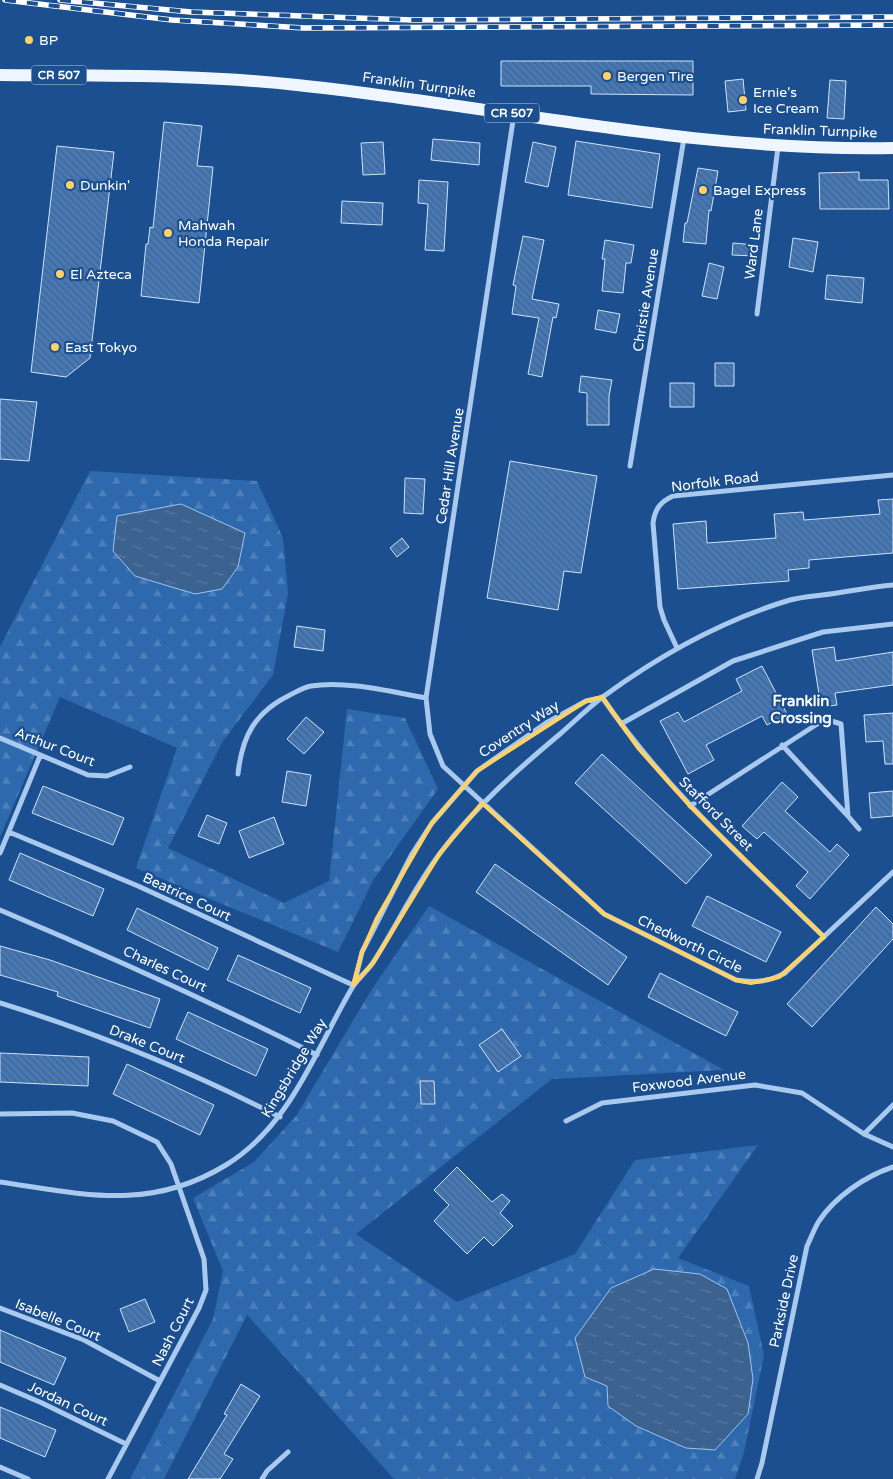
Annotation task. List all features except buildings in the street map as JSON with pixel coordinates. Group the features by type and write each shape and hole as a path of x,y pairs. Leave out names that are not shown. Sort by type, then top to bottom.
{"main road":[{"name":"Franklin Turnpike","path":"0,75 136,75 231,78 514,113 684,138 778,147 893,148"}],"street":[{"name":"Cedar Hill Avenue","path":"482,804 444,766 430,734 426,698 514,113"},
{"name":"Christie Avenue","path":"630,466 684,138"},
{"name":"Ward Lane","path":"757,314 778,147"},
{"name":"Norfolk Road","path":"677,648 660,607 653,523 654,514 664,500 673,496 893,475"},
{"path":"602,697 677,648 721,626 791,600 893,585"},
{"path":"621,724 733,661 823,632 893,624"},
{"path":"238,774 240,751 248,732 260,716 275,703 311,686 361,687 426,698"},
{"name":"Stafford Street","path":"602,697 639,749 690,806 824,937"},
{"name":"Coventry Way","path":"354,985 362,952 412,854 432,823 477,770 525,735 586,701 602,697"},
{"name":"Coventry Way","path":"482,804 602,697"},
{"path":"690,806 825,719 841,724 848,816"},
{"name":"Arthur Court","path":"0,738 88,775 107,776 130,766"},
{"path":"782,745 859,829"},
{"path":"0,853 40,756"},
{"name":"Chedworth Circle","path":"482,804 604,914 736,980 758,982 779,977 893,872"},
{"name":"Kingsbridge Way","path":"0,1182 72,1194 117,1197 147,1195 180,1187 225,1165 260,1139 280,1117 317,1055 354,985 373,963 407,902 440,853 482,804"},
{"name":"Beatrice Court","path":"9,832 138,886 354,985"},
{"name":"Charles Court","path":"0,910 131,966 317,1055"},
{"name":"Drake Court","path":"0,1003 135,1051 210,1082 280,1117"},
{"name":"Foxwood Avenue","path":"566,1121 602,1103 755,1085 802,1093 864,1134 893,1147"},
{"path":"864,1134 893,1105"},
{"name":"Nash Court","path":"0,1114 72,1114 113,1121 157,1142 166,1155 180,1187 204,1259 206,1290 199,1308 108,1479"},
{"name":"Parkside Drive","path":"756,1479 762,1463 807,1246 818,1222 838,1198 875,1175 893,1167"},
{"name":"Isabelle Court","path":"0,1308 84,1340 160,1381"},
{"name":"Jordan Court","path":"0,1385 42,1403 126,1444"},
{"path":"262,1479 266,1471 288,1452"},
{"path":"0,1467 28,1479"}],"highlighted area":[{"path":"602,697 639,749 690,806 824,937 779,977 751,983 736,980 604,914 482,803 440,853 373,963 353,985 362,952 377,918 432,823 477,771 586,701"}],"green space":[{"path":"90,471 257,481 283,538 288,593 273,675 223,741 168,848 284,903 329,881 347,709 405,718 438,789 374,879 338,952 136,868 177,748 60,697 0,837 0,647"},
{"path":"429,906 724,1070 552,1079 356,1234 457,1302 575,1254 635,1160 758,1145 678,1258 749,1286 764,1355 744,1452 735,1479 394,1479 247,1315 164,1479 130,1479 213,1319 223,1271 193,1198 254,1162 296,1116 372,989"}],"water":[{"path":"181,504 245,533 238,567 222,589 195,594 135,576 113,551 117,516"},
{"path":"654,1269 700,1274 727,1289 748,1343 753,1379 748,1414 715,1450 686,1448 636,1426 608,1406 607,1386 585,1377 575,1338 611,1288"}],"railway":[{"path":"5,0 172,20 304,28 893,25"},
{"path":"60,0 191,12 412,20 893,17"}],"place":[{"name":"BP","path":"29,40"},
{"name":"Bergen Tire","path":"607,76"},
{"name":"Ernie's Ice Cream","path":"743,100"},
{"name":"Dunkin'","path":"70,185"},
{"name":"Bagel Express","path":"703,190"},
{"name":"Mahwah Honda Repair","path":"168,233"},
{"name":"El Azteca","path":"60,274"},
{"name":"East Tokyo","path":"55,347"}],"district":[{"name":"Franklin Crossing","path":"801,710"}]}
